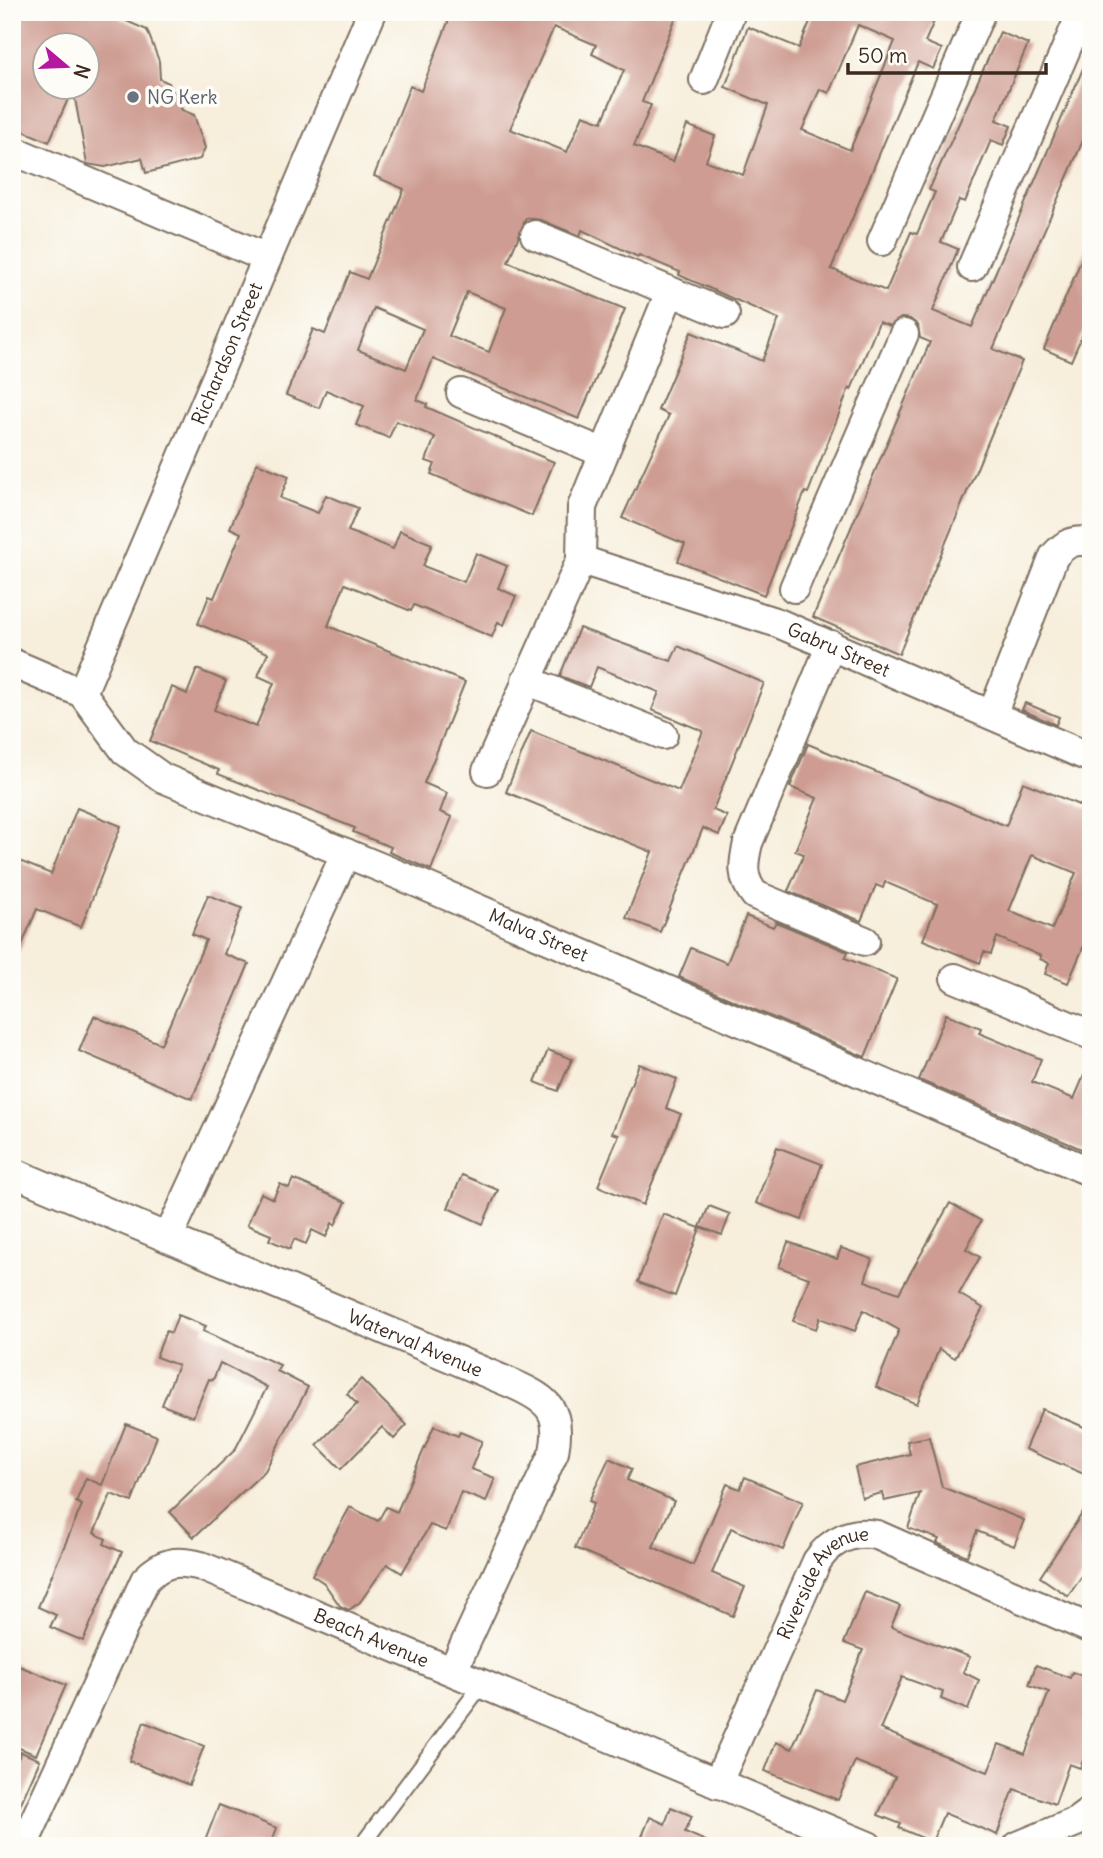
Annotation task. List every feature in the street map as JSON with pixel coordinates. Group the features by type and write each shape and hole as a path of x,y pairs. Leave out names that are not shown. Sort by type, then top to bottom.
{"street":[{"name":"Richardson Street","path":"82,693 372,12"},
{"path":"704,80 731,12"},
{"path":"882,241 981,12"},
{"path":"972,267 1082,12"},
{"path":"12,150 267,258"},
{"path":"535,235 725,314"},
{"path":"487,771 581,560 582,507 670,292"},
{"path":"786,605 904,334"},
{"path":"461,393 604,453"},
{"path":"992,715 1055,556 1065,545 1076,539 1091,542"},
{"name":"Gabru Street","path":"581,560 786,605 831,645 1091,758"},
{"path":"831,645 748,843 743,864 745,883 755,895 865,941"},
{"path":"12,663 82,693"},
{"path":"526,680 663,735"},
{"name":"Malva Street","path":"82,693 125,751 143,767 163,778 346,853 1091,1172"},
{"path":"168,1238 346,853"},
{"path":"955,978 1091,1035"},
{"name":"Waterval Avenue","path":"12,1172 533,1393 544,1401 556,1416 558,1433 554,1452 453,1670"},
{"name":"Riverside Avenue","path":"717,1784 817,1561 832,1544 845,1537 877,1535 1091,1629"},
{"name":"Beach Avenue","path":"23,1846 130,1606 145,1580 163,1565 181,1561 201,1566 453,1670 868,1846"},
{"path":"1018,1846 1076,1822 1091,1811"}],"lane":[{"path":"361,1846 483,1683"}],"building":[{"name":"NG Kerk","path":"12,12 119,12 117,17 147,30 159,61 160,79 169,83 182,110 194,115 205,148 200,159 146,173 142,158 105,167 87,164 76,102 102,102 102,32 32,32 32,102 67,102 49,142 12,126"},
{"path":"452,12 678,12 642,102 651,105 634,146 673,162 687,125 715,136 706,161 743,175 768,105 725,87 748,27 799,48 814,12 938,12 925,42 942,49 933,69 918,62 831,269 886,291 911,232 917,234 935,192 929,190 1000,32 1028,44 996,120 1011,126 1003,145 991,140 965,202 959,200 941,242 958,249 933,311 972,327 1091,50 1091,122 993,349 1022,361 899,654 813,617 930,342 920,338 918,325 910,319 901,318 890,326 879,322 851,390 849,388 808,493 805,492 764,595 678,561 685,544 622,518 669,415 658,410 691,332 762,361 779,319 582,230 580,236 541,220 526,218 508,262 625,309 579,419 433,359 417,400 427,404 426,407 554,462 532,516 431,474 435,464 426,461 435,437 396,421 389,438 356,425 364,406 326,390 319,408 286,395 313,329 325,334 350,272 367,279 404,189 374,176 410,86 421,91","holes":["858,25 895,41 850,150 802,130 820,89 829,93","554,27 596,45 592,54 624,70 602,122 583,115 567,152 510,129","467,292 506,308 489,352 449,336","374,308 423,329 406,369 358,350"]},
{"path":"1090,239 1091,315 1071,361 1044,349"},
{"path":"257,463 289,476 280,498 318,513 326,495 358,508 348,531 393,549 400,531 432,544 423,566 464,582 476,553 507,566 498,588 516,596 504,625 498,622 492,637 414,605 411,611 345,584 328,626 465,682 424,783 447,793 440,812 452,817 431,870 389,852 391,847 353,832 355,828 218,774 219,770 150,741 172,687 187,694 197,669 226,681 214,710 256,727 274,683 258,676 268,653 198,624 209,596 214,598 241,533 230,528"},
{"path":"579,628 671,661 678,646 764,683 713,810 727,816 719,835 703,828 660,932 626,918 652,852 506,792 531,731 679,791 703,731 652,710 659,692 597,667 589,687 560,676"},
{"path":"1025,703 1059,717 1056,725 1022,710"},
{"path":"808,744 1006,826 1023,782 1091,810 1091,929 1068,983 1045,974 1049,963 1040,959 1041,956 997,937 991,954 984,952 980,963 923,940 937,904 885,882 883,888 876,885 861,921 788,891 804,854 795,851 817,798 790,787","holes":["1032,855 1076,873 1052,929 1009,911"]},
{"path":"77,808 121,826 81,927 37,909 12,968 12,858 51,874"},
{"path":"208,895 242,908 224,954 249,964 192,1099 79,1051 94,1016 161,1044 206,940 192,934"},
{"path":"746,916 773,927 776,922 848,952 845,958 897,979 865,1057 679,977 691,948 727,963"},
{"path":"946,1014 981,1028 979,1033 1041,1059 1032,1082 1074,1099 1091,1059 1091,1153 919,1080"},
{"path":"548,1050 572,1059 558,1091 535,1082"},
{"path":"639,1064 677,1079 666,1108 681,1114 643,1205 598,1186 619,1135 612,1133"},
{"path":"777,1147 822,1164 802,1220 756,1203"},
{"path":"462,1175 498,1190 483,1224 448,1208"},
{"path":"293,1179 346,1202 326,1237 312,1230 306,1244 294,1239 290,1249 269,1240 271,1235 247,1225 261,1193 273,1199 280,1184 289,1188"},
{"path":"950,1203 981,1221 966,1249 980,1257 959,1294 983,1308 955,1358 939,1349 917,1404 876,1387 899,1330 863,1310 855,1331 820,1318 816,1329 793,1321 809,1278 779,1267 788,1242 837,1259 841,1248 872,1259 865,1281 899,1293"},
{"path":"709,1206 730,1214 722,1235 700,1227"},
{"path":"663,1214 700,1228 675,1296 638,1282"},
{"path":"178,1315 206,1326 203,1331 280,1365 277,1371 308,1387 265,1471 194,1537 170,1512 235,1450 267,1387 220,1363 213,1380 209,1379 193,1417 162,1405 178,1365 156,1357 166,1331 171,1333"},
{"path":"361,1379 407,1425 394,1439 382,1427 341,1469 317,1445 357,1404 347,1394"},
{"path":"1042,1409 1091,1430 1091,1477 1025,1449"},
{"path":"126,1424 157,1436 132,1502 111,1494 94,1533 106,1539 104,1544 122,1552 83,1641 50,1627 56,1615 38,1607 82,1505 76,1502 86,1478 102,1485"},
{"path":"434,1426 458,1436 460,1432 482,1441 471,1469 495,1478 486,1502 461,1492 446,1531 430,1525 402,1573 387,1564 360,1602 349,1610 340,1606 324,1583 312,1575 350,1507 378,1521 386,1507 397,1512"},
{"path":"929,1437 942,1487 1024,1520 1014,1546 977,1531 967,1556 937,1543 939,1539 908,1528 920,1493 884,1501 882,1493 862,1498 855,1467 910,1454 907,1441"},
{"path":"609,1458 632,1469 627,1480 674,1501 653,1547 693,1565 727,1484 740,1489 745,1477 803,1502 783,1550 731,1528 712,1573 745,1587 733,1616 575,1548 594,1503 589,1501"},
{"path":"1091,1500 1091,1563 1068,1596 1040,1577"},
{"path":"865,1592 900,1606 891,1627 970,1657 963,1672 979,1680 968,1710 941,1699 943,1692 902,1677 880,1729 938,1753 988,1772 999,1744 1025,1754 1049,1692 1029,1685 1036,1665 1070,1678 1072,1672 1091,1679 1091,1739 1080,1768 1069,1764 1055,1804 1014,1789 997,1835 944,1813 932,1842 899,1828 901,1824 878,1815 895,1777 855,1761 838,1800 765,1771 776,1742 792,1749 817,1690 842,1700 863,1650 844,1643"},
{"path":"12,1663 66,1685 36,1755 12,1745"},
{"path":"144,1722 204,1746 189,1785 129,1761"},
{"path":"21,1752 40,1760 12,1823 12,1772"},
{"path":"219,1805 277,1828 270,1846 203,1846"},
{"path":"671,1807 692,1816 685,1832 717,1846 638,1846 650,1817 665,1824"}],"place":[{"name":"NG Kerk","path":"133,97"}]}
